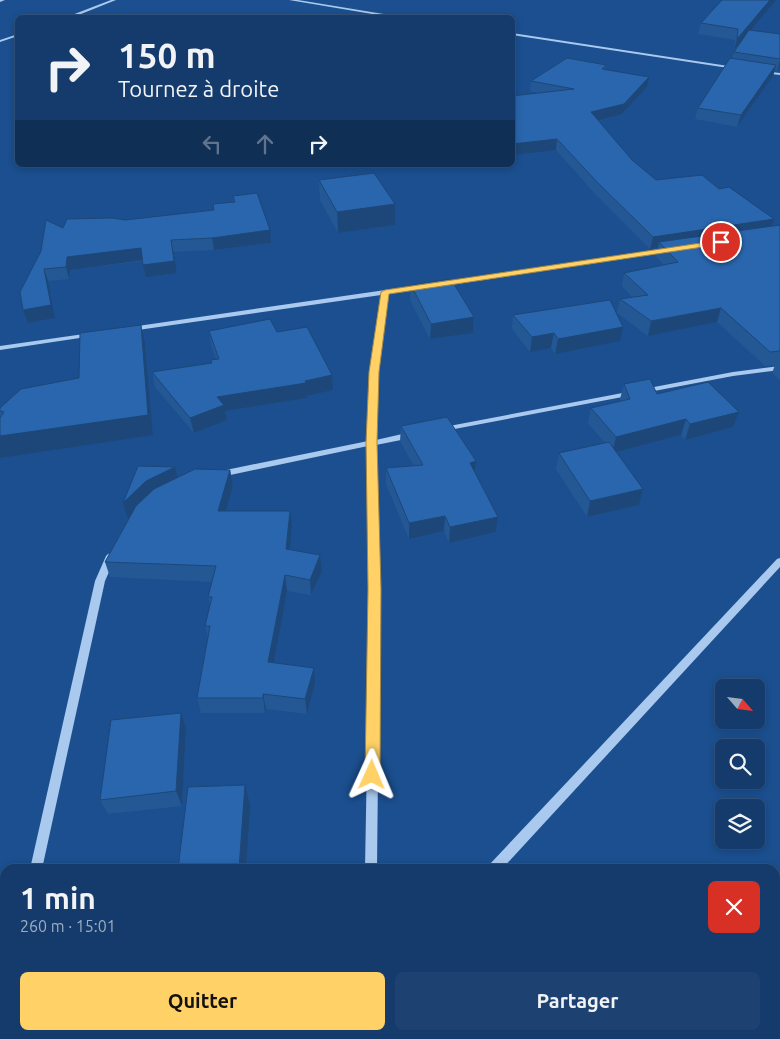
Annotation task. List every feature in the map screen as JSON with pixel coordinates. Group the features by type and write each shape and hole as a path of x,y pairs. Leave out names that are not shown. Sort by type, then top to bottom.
{"street":[{"path":"74,15 114,0"},
{"path":"291,0 387,15"},
{"path":"515,34 742,68"},
{"path":"0,41 15,36"},
{"path":"761,72 780,74"},
{"path":"435,285 672,250"},
{"path":"124,330 425,286"},
{"path":"371,864 375,589 372,442 374,372 385,292"},
{"path":"0,348 95,334"},
{"path":"430,431 723,376 780,368"},
{"path":"210,476 420,433"},
{"path":"37,864 100,581 115,548"},
{"path":"498,864 780,561"}],"building":[{"path":"722,0 770,0 737,39 738,29 701,23"},
{"path":"749,30 780,34 780,59 734,52"},
{"path":"567,58 606,65 602,69 649,77 624,104 591,112 632,160 656,180 702,175 719,189 729,187 774,219 653,237 597,182 557,139 515,144 515,96 574,89 531,81"},
{"path":"730,58 776,65 741,115 698,108"},
{"path":"374,173 395,204 337,212 319,180"},
{"path":"257,193 270,230 212,238 171,240 174,261 143,265 141,248 67,257 66,267 44,269 51,305 23,310 20,292 41,251 46,220 63,228 67,219 112,218 125,220 214,210 213,204 235,202 233,196"},
{"path":"780,225 780,351 770,352 721,308 651,321 620,299 648,295 624,273 678,262 659,242"},
{"path":"451,279 474,317 431,324 411,285"},
{"path":"610,300 623,327 558,339 554,333 532,337 513,315"},
{"path":"270,319 277,332 307,327 332,375 305,381 306,383 217,397 224,405 190,418 152,372 212,363 211,360 219,359 209,331"},
{"path":"141,325 148,415 0,436 0,418 4,412 0,411 0,408 21,389 79,378 80,333"},
{"path":"650,379 657,394 708,382 739,412 690,424 686,419 616,437 591,408 630,399 624,384"},
{"path":"447,417 476,461 470,463 498,517 450,527 445,516 409,523 386,468 423,465 401,426"},
{"path":"609,442 643,489 590,501 559,453"},
{"path":"138,466 175,467 146,481 123,503"},
{"path":"195,469 230,470 218,511 290,511 286,549 320,555 310,580 285,575 268,662 314,668 305,699 263,694 263,698 197,698 210,626 205,626 212,597 208,597 216,566 105,562 136,506 154,489"},
{"path":"181,713 176,791 100,800 111,720"},
{"path":"245,785 239,864 179,864 188,787"}],"route":[{"path":"372,775 375,589 372,442 374,372 385,292 721,242"}]}
